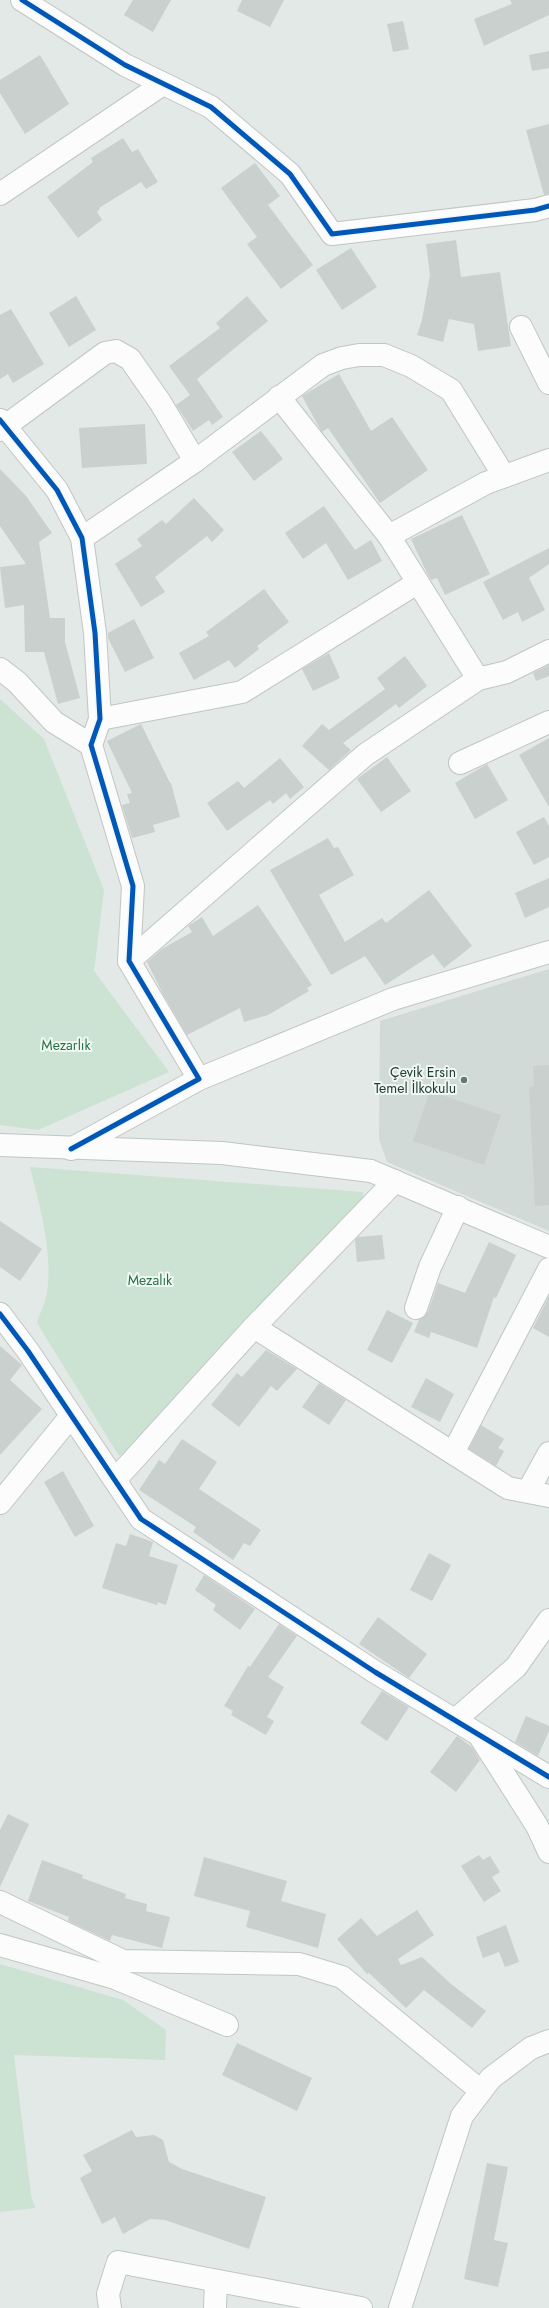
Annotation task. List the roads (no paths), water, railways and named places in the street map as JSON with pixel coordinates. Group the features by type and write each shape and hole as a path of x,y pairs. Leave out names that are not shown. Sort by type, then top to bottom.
{"street":[{"path":"36,3 125,65 211,107 290,174 332,234 535,210 549,206"},
{"path":"0,194 163,84"},
{"path":"521,328 549,384"},
{"path":"195,461 160,402 130,359 116,351 105,352 2,426 57,490 82,538 95,633 100,719 91,745 133,886 129,961 199,1079"},
{"path":"82,538 195,461 323,365 342,358 384,355 411,366 451,390 504,476"},
{"path":"279,397 389,536 478,679"},
{"path":"389,536 486,483 549,460"},
{"path":"100,719 242,692 417,583"},
{"path":"129,961 365,755 478,679 507,672 549,651"},
{"path":"0,669 17,682 54,722 91,745"},
{"path":"460,763 549,722"},
{"path":"71,1149 199,1079 393,999 549,952"},
{"path":"0,1145 71,1149 222,1153 371,1171 549,1247"},
{"path":"115,1480 254,1327 395,1181"},
{"path":"416,1308 430,1267 458,1207"},
{"path":"453,1453 549,1269"},
{"path":"0,1314 28,1351 140,1519 375,1672 549,1776"},
{"path":"254,1327 508,1488 549,1496"},
{"path":"0,1503 71,1416"},
{"path":"528,1491 549,1453"},
{"path":"455,1720 516,1667 549,1620"},
{"path":"478,1734 537,1826 549,1852"},
{"path":"0,1902 123,1961 299,1964 342,1977 481,2091"},
{"path":"0,1945 116,1978 227,2025"},
{"path":"400,2308 462,2116 491,2078 525,2052 549,2041"},
{"path":"110,2308 108,2294 118,2262 360,2308"},
{"path":"215,2308 216,2281"}],"place":[{"name":"Çevik Ersin Temel İlkokulu","path":"464,1080"}],"park label":[{"name":"Mezarlık","path":"66,1045"},
{"name":"Mezalık","path":"150,1280"}]}
